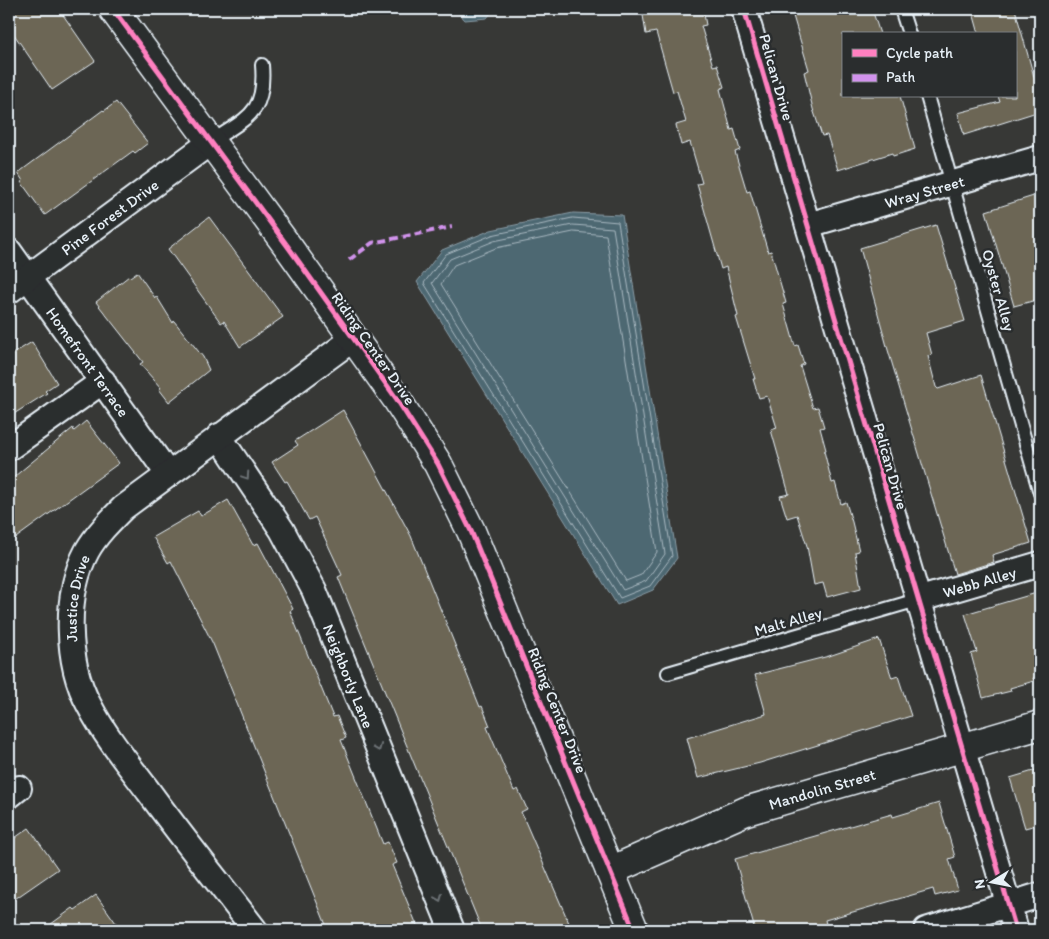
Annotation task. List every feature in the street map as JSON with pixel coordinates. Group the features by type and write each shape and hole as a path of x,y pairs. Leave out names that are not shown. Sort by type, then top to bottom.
{"street":[{"name":"Riding Center Drive","path":"113,9 396,398 438,464 471,531 634,930"},
{"name":"Pelican Drive","path":"744,9 1016,930"},
{"name":"Pine Forest Drive","path":"9,291 211,142"},
{"name":"Wray Street","path":"808,225 1040,158"},
{"name":"Homefront Terrace","path":"9,251 168,474"},
{"name":"Justice Drive","path":"255,930 127,762 88,704 76,671 71,634 71,614 78,573 87,551 123,508 353,338"},
{"path":"9,448 103,381"},
{"name":"Neighborly Lane","path":"219,436 282,530 314,590 452,930"},
{"name":"Webb Alley","path":"917,600 1040,564"},
{"name":"Mandolin Street","path":"610,871 746,811 1040,725"},
{"path":"926,930 1040,895"}],"lane":[{"path":"901,9 908,32"},
{"path":"211,142 255,111 263,92 262,66"},
{"name":"Oyster Alley","path":"928,98 1040,493"},
{"name":"Malt Alley","path":"668,673 917,600"}],"water":[{"path":"455,9 494,9 487,18 465,20"},
{"path":"573,213 622,215 677,558 653,590 617,605 417,282 442,250 491,230"}],"building":[{"path":"9,9 59,9 95,61 52,90 9,27"},
{"path":"642,9 703,9 706,25 701,26 713,66 717,65 724,87 720,89 731,130 734,129 740,150 735,152 747,192 750,191 768,252 771,251 786,303 783,304 795,346 798,345 804,364 800,366 813,408 818,407 824,427 820,428 832,483 835,482 841,504 846,502 852,522 859,551 855,552 861,588 827,597 823,583 814,585 807,546 797,515 787,518 780,496 789,494 771,430 777,428 767,396 759,398 753,379 755,379 736,317 738,316 726,267 721,269 697,184 702,183 690,142 681,145 676,125 686,122 677,91 673,92 656,32 646,34"},
{"path":"791,9 872,9 879,32 842,32 842,98 901,98 915,149 893,156 892,153 838,170 827,135 822,136 813,109 804,72 809,70"},
{"path":"972,9 1015,9 1040,98 1040,111 964,135 958,113 1000,102 999,98 1016,98 1016,32 978,32"},
{"path":"116,102 148,143 135,153 133,151 45,215 21,182 23,181 18,173"},
{"path":"1040,194 1040,299 1014,306 986,211"},
{"path":"209,217 283,317 240,347 224,321 221,323 168,249"},
{"path":"936,225 965,321 926,333 932,355 928,356 936,387 938,389 981,375 1031,543 992,555 994,562 955,574 888,350 860,248"},
{"path":"137,272 155,298 157,297 173,323 174,321 203,357 209,370 169,402 159,389 161,388 140,364 143,362 96,302"},
{"path":"32,342 57,383 45,391 47,393 9,417 9,356"},
{"path":"343,410 411,536 480,707 482,706 490,726 487,727 514,791 518,789 527,809 521,812 572,930 482,930 338,577 342,575 315,517 309,520 287,481 285,482 272,462 298,445 295,441"},
{"path":"86,421 119,463 9,543 9,481 73,428 74,431"},
{"path":"228,500 253,545 258,543 293,609 290,611 333,717 337,716 346,738 341,740 383,844 388,842 397,863 392,865 419,930 328,930 213,644 171,561 168,563 153,537 198,511 201,516"},
{"path":"1040,592 1040,676 1033,678 1034,681 1010,688 1011,691 983,698 971,654 977,652 965,614"},
{"path":"879,639 892,678 898,676 911,716 760,763 698,778 687,738 766,714 755,675 829,656"},
{"path":"1040,769 1040,824 1025,828 1010,778"},
{"path":"939,803 955,857 949,859 958,890 935,896 933,889 825,920 826,924 804,930 755,930 735,859 892,814 893,817"},
{"path":"29,828 58,869 9,903 9,842"},
{"path":"96,895 121,930 43,930 73,908 75,910"}],"marked path":[{"path":"349,260 372,243 452,227"}],"cycle path":[{"path":"113,9 289,248 396,398 438,464 471,531 634,930"},
{"path":"744,9 1016,930"}]}
